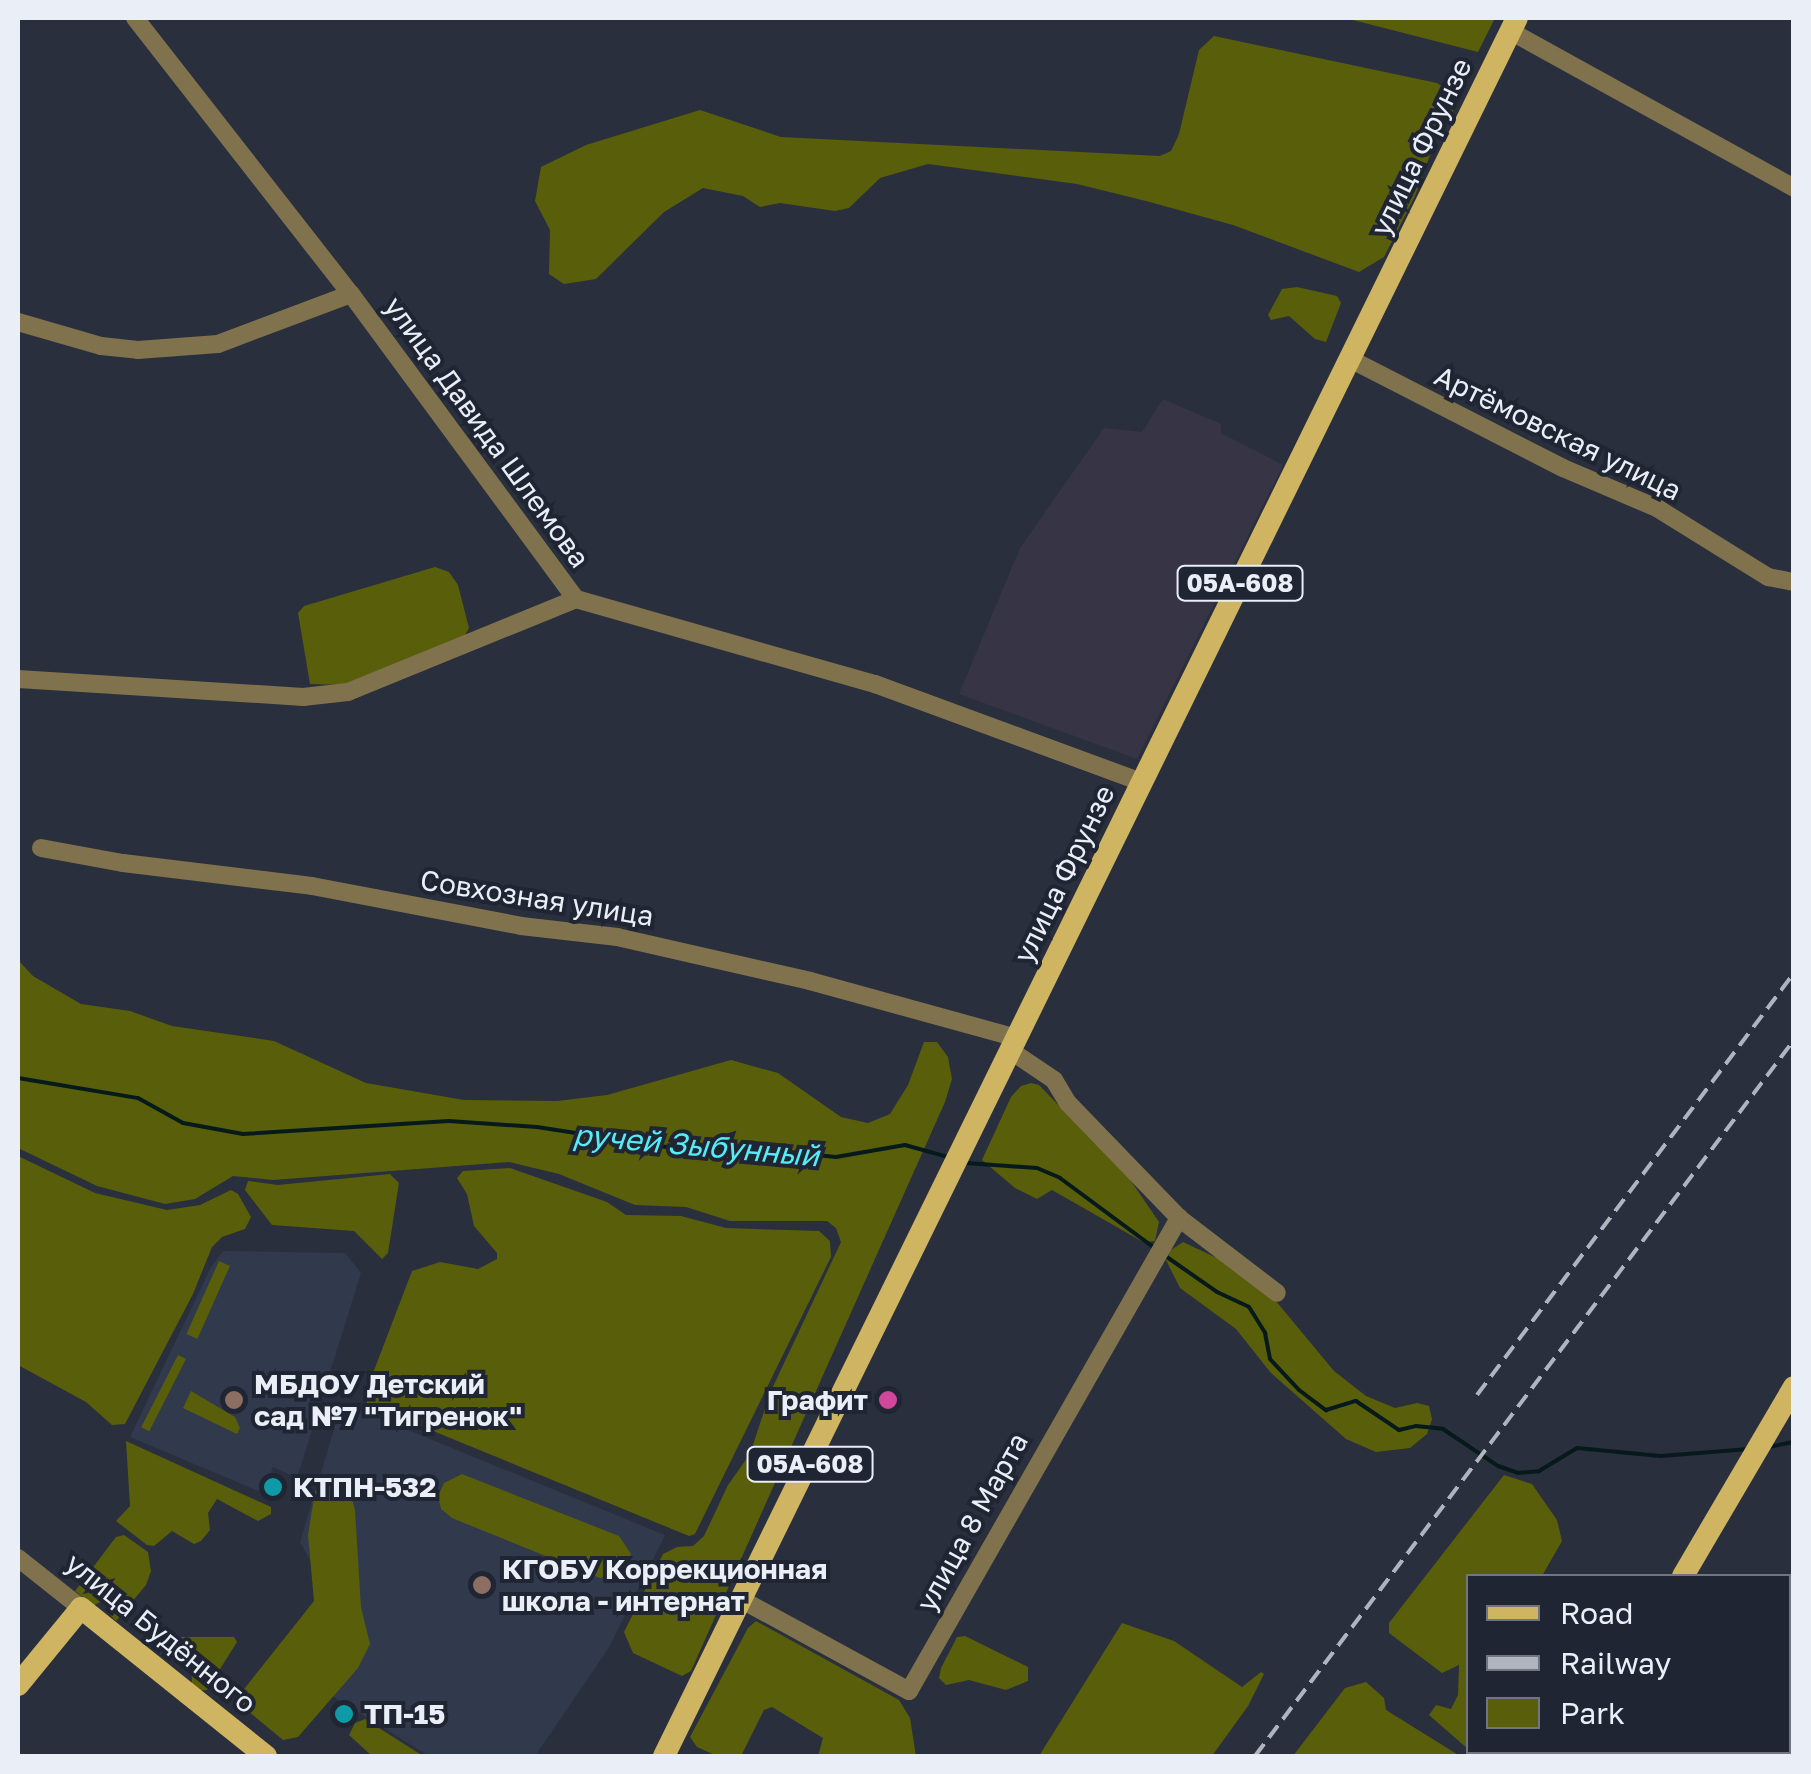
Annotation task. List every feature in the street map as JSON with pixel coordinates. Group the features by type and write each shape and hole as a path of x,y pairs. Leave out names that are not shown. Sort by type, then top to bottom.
{"main road":[{"name":"улица Фрунзе","path":"664,1756 744,1600 1514,24"},
{"path":"1684,1574 1794,1387"},
{"path":"18,1684 81,1608"},
{"name":"улица Будённого","path":"81,1608 266,1756"}],"street":[{"name":"улица Давида Шлемова","path":"134,18 351,294 576,599 875,684 1141,782"},
{"path":"1514,24 1794,188"},
{"path":"18,322 101,346 138,350 218,344 351,294"},
{"name":"Артёмовская улица","path":"1350,359 1563,468 1657,508 1768,576 1794,582"},
{"path":"18,679 303,697 348,692 576,599"},
{"name":"Совхозная улица","path":"41,848 312,886 521,926 617,937 810,981 1014,1045"},
{"path":"1014,1045 1054,1080 1068,1103 1179,1218 1278,1293"},
{"name":"улица 8 Марта","path":"744,1600 909,1691 1179,1218"},
{"name":"улица Будённого","path":"18,1558 81,1608"}],"shaded area":[{"path":"1163,399 1221,424 1221,433 1283,465 1137,759 959,694 1020,548 1104,428 1142,432"},
{"name":"МБДОУ Детский сад №7 \"Тигренок\"","path":"223,1251 345,1253 361,1273 297,1478 273,1467 263,1493 130,1437 211,1267"},
{"name":"КГОБУ Коррекционная школа - интернат","path":"342,1403 665,1535 608,1649 535,1756 429,1756 319,1688 347,1629 300,1542"}],"green space":[{"path":"1345,18 1495,18 1478,52"},
{"path":"1214,36 1437,83 1454,94 1455,109 1440,128 1415,196 1384,257 1359,272 1233,225 1146,201 1077,184 928,164 880,178 849,208 835,211 780,203 760,207 743,196 703,188 664,212 596,279 564,284 549,274 550,230 535,201 541,167 586,145 700,110 781,137 1160,156 1171,151 1179,134 1199,50"},
{"path":"1297,287 1337,296 1341,303 1326,342 1315,339 1289,316 1271,320 1268,315 1282,289"},
{"path":"435,567 449,572 458,585 469,628 461,642 346,685 310,684 298,613 304,606"},
{"path":"18,960 33,976 81,1004 130,1011 172,1026 274,1041 366,1083 464,1100 557,1101 607,1095 731,1060 778,1073 841,1117 868,1123 890,1114 908,1085 924,1042 937,1042 948,1057 952,1079 945,1102 691,1671 682,1676 633,1653 624,1632 663,1554 677,1547 693,1546 704,1536 728,1485 750,1454 770,1393 841,1242 836,1228 827,1221 730,1221 686,1207 635,1205 559,1174 509,1162 273,1180 233,1176 195,1199 165,1204 97,1186 18,1148"},
{"path":"1039,1085 1129,1178 1159,1222 1155,1241 1143,1242 1052,1190 1037,1199 1015,1188 982,1160 1011,1097 1021,1086"},
{"path":"18,1156 95,1193 167,1210 200,1205 231,1190 238,1194 251,1217 245,1229 222,1237 212,1247 193,1294 125,1424 112,1425 86,1402 18,1365"},
{"path":"510,1168 607,1202 626,1215 681,1216 726,1228 819,1231 830,1241 831,1257 695,1534 689,1536 367,1404 365,1394 412,1271 440,1262 478,1269 497,1259 497,1253 474,1226 467,1194 457,1178 463,1171"},
{"path":"390,1174 399,1183 388,1253 382,1259 354,1231 272,1225 245,1190 248,1181 278,1185"},
{"path":"1183,1242 1219,1259 1275,1300 1334,1371 1366,1396 1395,1408 1417,1403 1429,1406 1432,1419 1427,1434 1410,1448 1376,1452 1346,1439 1271,1373 1236,1329 1180,1288 1166,1260 1171,1250"},
{"path":"219,1261 230,1266 197,1339 186,1334"},
{"path":"178,1355 186,1359 149,1431 141,1427"},
{"path":"191,1391 235,1417 240,1428 237,1434 183,1408"},
{"path":"126,1441 271,1507 271,1514 258,1521 217,1499 208,1513 210,1530 201,1541 194,1544 172,1531 154,1546 147,1545 116,1521 130,1506"},
{"path":"462,1474 619,1536 631,1554 623,1572 600,1578 452,1518 441,1509 438,1496 444,1483"},
{"path":"328,1475 347,1483 355,1510 361,1607 370,1644 358,1668 298,1737 283,1740 242,1706 241,1693 314,1601 308,1535 315,1492"},
{"path":"1504,1475 1532,1484 1557,1520 1562,1541 1543,1574 1466,1574 1466,1747 1429,1715 1436,1705 1451,1709 1458,1695 1459,1665 1442,1673 1389,1633 1389,1623"},
{"path":"124,1535 148,1552 151,1571 146,1585 116,1621 111,1616 116,1607 106,1599 93,1606 75,1591 116,1537"},
{"path":"756,1621 899,1700 910,1718 916,1756 818,1756 823,1738 772,1707 764,1710 741,1756 717,1756 697,1747 690,1737 748,1628"},
{"path":"1122,1623 1174,1641 1242,1687 1261,1672 1264,1674 1248,1706 1212,1756 1039,1756"},
{"path":"965,1636 1028,1667 1028,1681 1006,1690 969,1680 946,1685 939,1678 941,1668 957,1637"},
{"path":"179,1637 234,1637 237,1642 207,1690 198,1691 192,1684 191,1663 175,1648 174,1641"},
{"path":"1366,1682 1384,1698 1386,1710 1460,1756 1293,1756 1345,1688"},
{"path":"365,1719 423,1756 372,1756 349,1735 355,1723"}],"waterway":[{"name":"ручей Зыбунный","path":"18,1078 138,1098 183,1123 243,1134 449,1121 537,1127 679,1149 749,1148 836,1157 905,1145 948,1157"},
{"name":"ручей Зыбунный","path":"966,1163 1037,1168 1060,1178 1156,1249"},
{"name":"ручей Зыбунный","path":"1164,1255 1217,1292 1249,1307 1265,1333 1270,1359 1299,1390 1326,1410 1356,1401 1399,1430 1416,1426 1443,1429 1498,1466 1518,1473 1539,1471 1577,1448 1661,1456 1749,1449"},
{"name":"ручей Зыбунный","path":"1768,1447 1794,1442"}],"railway":[{"path":"1477,1395 1794,973"},
{"path":"1255,1756 1794,1040"}],"place":[{"name":"МБДОУ Детский сад №7 \"Тигренок\"","path":"234,1400"},
{"name":"Графит","path":"888,1400"},
{"name":"КТПН-532","path":"273,1487"},
{"name":"КГОБУ Коррекционная школа - интернат","path":"482,1585"},
{"name":"ТП-15","path":"344,1714"}]}
